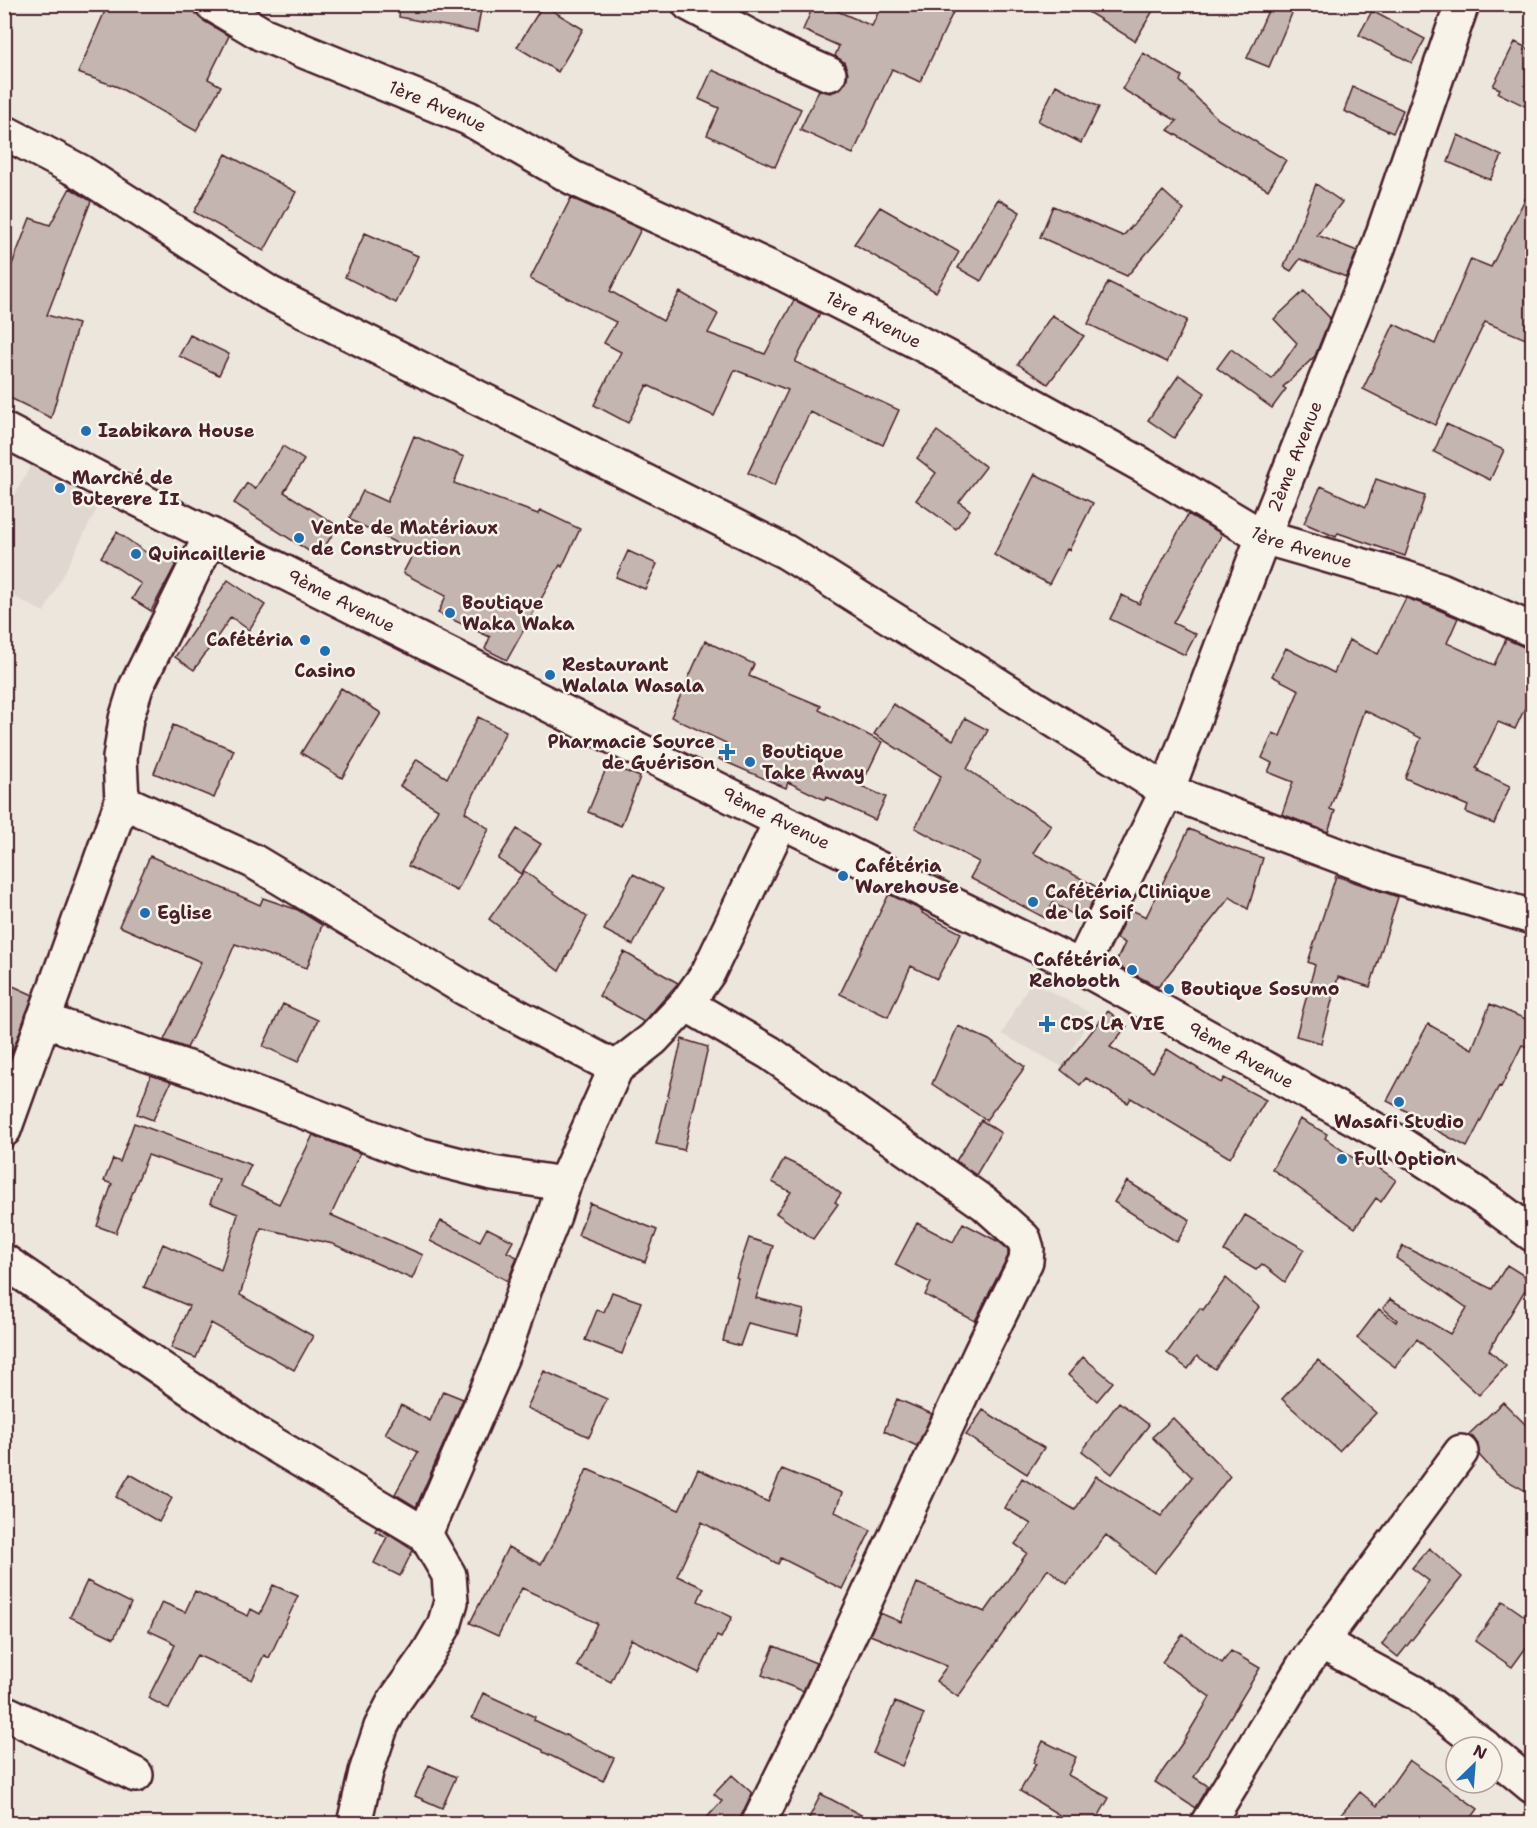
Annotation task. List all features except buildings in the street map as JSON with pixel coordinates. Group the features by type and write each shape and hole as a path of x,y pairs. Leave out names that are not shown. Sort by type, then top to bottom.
{"street":[{"name":"1ère Avenue","path":"212,4 262,34 468,118 573,178 786,275 922,344 1142,465 1263,537 1441,590 1533,630"},
{"path":"689,4 781,53 829,74"},
{"name":"2ème Avenue","path":"1081,967 1167,791 1263,537 1378,248 1462,4"},
{"path":"4,132 79,171 269,293 786,552 1167,791 1385,873 1533,917"},
{"name":"9ème Avenue","path":"4,430 781,821 1081,967 1396,1141 1533,1234"},
{"path":"4,1130 122,801 120,758 126,719 136,687 211,535"},
{"path":"122,801 253,861 466,989 616,1068"},
{"path":"425,1534 505,1348 564,1184 616,1068 653,1039 686,1004 708,973 781,821"},
{"path":"686,1004 770,1053 985,1204 1024,1239 1027,1249 1026,1261 956,1405 817,1705 758,1824"},
{"path":"43,1020 197,1071 413,1153 492,1173 564,1184"},
{"path":"4,1261 258,1435 425,1534 449,1575 451,1602 444,1626 427,1655 395,1700 381,1727 366,1772 354,1824"},
{"path":"1207,1824 1304,1665 1461,1452"},
{"path":"1322,1642 1415,1693 1469,1735"},
{"path":"4,1712 136,1775"},
{"path":"1504,1763 1533,1786"}],"shaded area":[{"path":"33,461 103,497 44,612 5,592 4,515"},
{"name":"CDS LA VIE","path":"1031,981 1092,1014 1063,1067 1002,1034"}],"place":[{"name":"Izabikara House","path":"86,431"},
{"name":"Marché de Buterere II","path":"60,488"},
{"name":"Vente de Matériaux de Construction","path":"299,538"},
{"name":"Quincaillerie","path":"136,554"},
{"name":"Boutique Waka Waka","path":"450,613"},
{"name":"Cafétéria","path":"305,640"},
{"name":"Casino","path":"325,651"},
{"name":"Restaurant Walala Wasala","path":"550,675"},
{"name":"Pharmacie Source de Guérison","path":"727,752"},
{"name":"Boutique Take Away","path":"750,762"},
{"name":"Cafétéria Warehouse","path":"843,876"},
{"name":"Cafétéria Clinique de la Soif","path":"1033,902"},
{"name":"Eglise","path":"145,913"},
{"name":"Cafétéria Rehoboth","path":"1132,970"},
{"name":"Boutique Sosumo","path":"1169,989"},
{"name":"CDS LA VIE","path":"1047,1024"},
{"name":"Wasafi Studio","path":"1399,1102"},
{"name":"Full Option","path":"1342,1159"}]}
